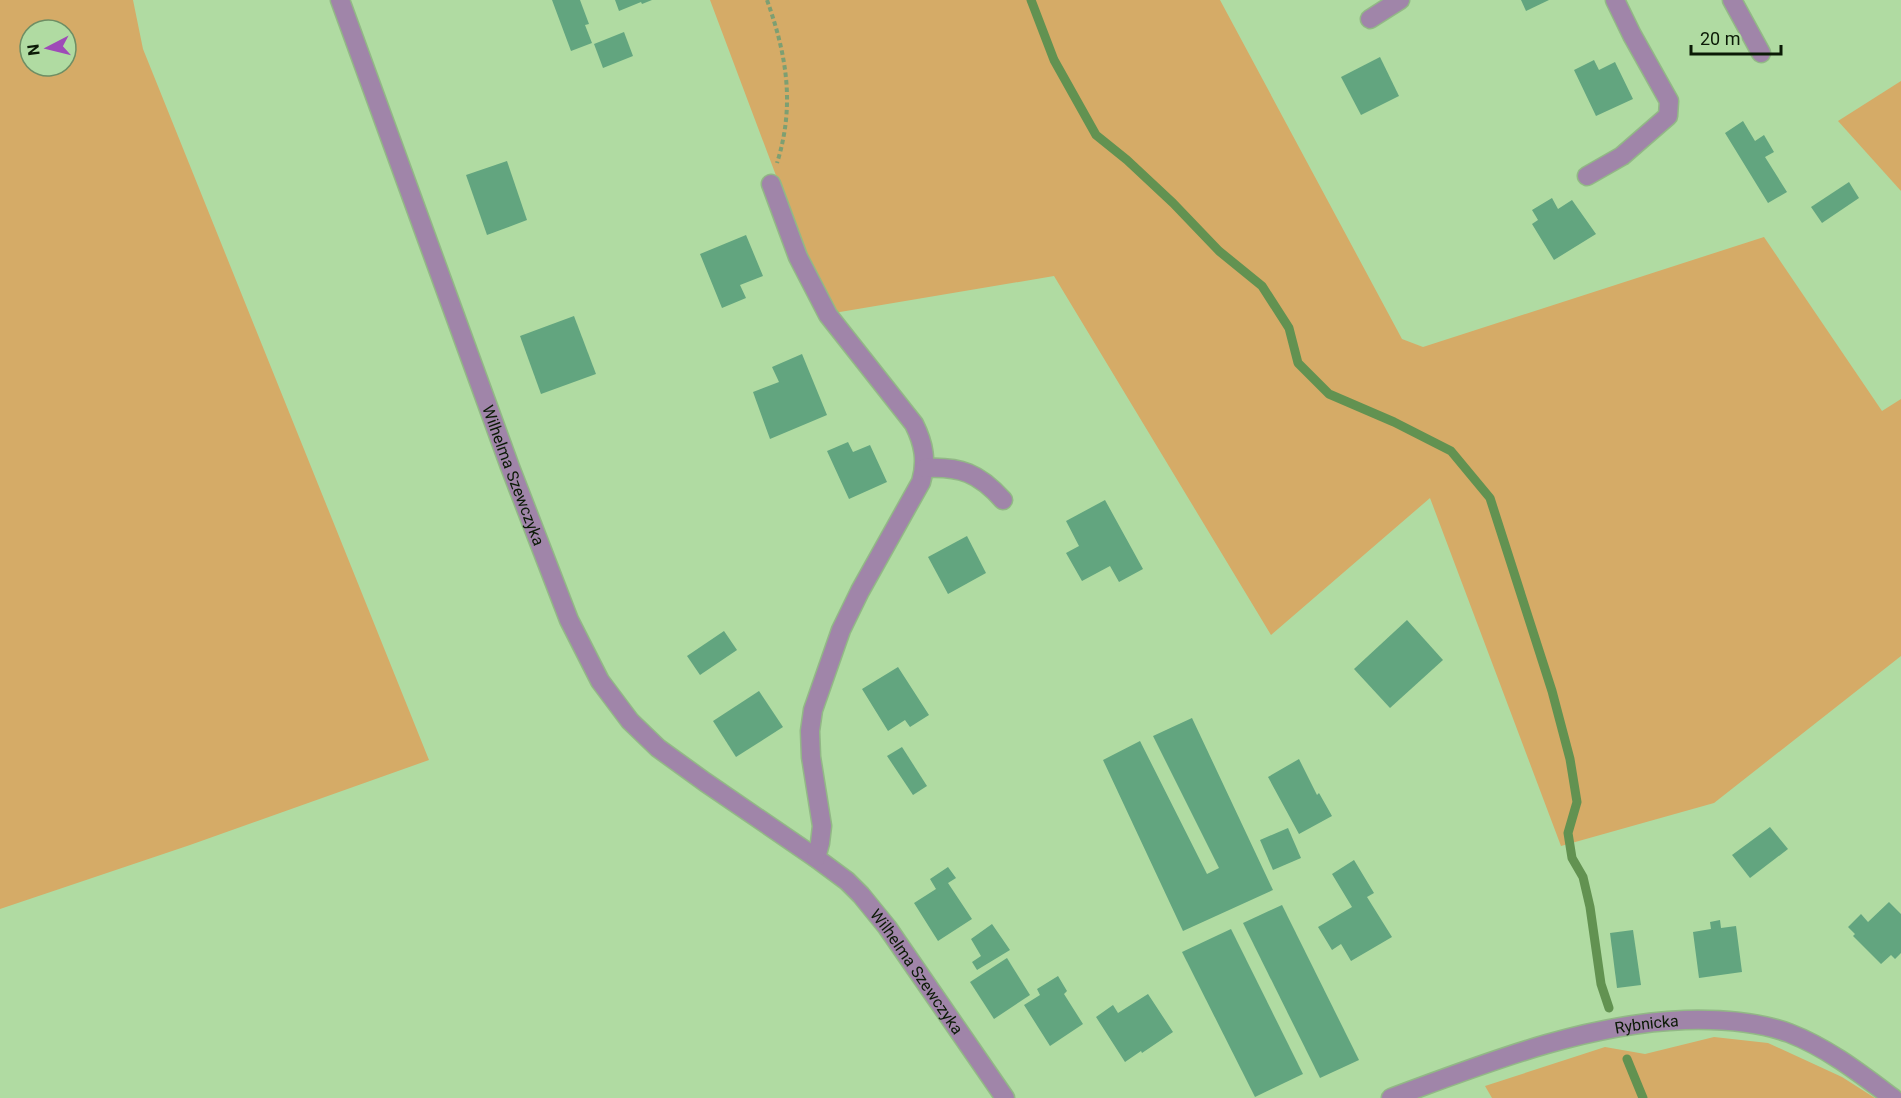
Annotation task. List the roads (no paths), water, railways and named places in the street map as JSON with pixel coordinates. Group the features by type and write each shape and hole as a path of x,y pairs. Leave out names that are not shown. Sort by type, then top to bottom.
{"street":[{"name":"Wilhelma Szewczyka","path":"340,0 510,467 569,620 589,662 630,721 658,748 847,881 880,917 1005,1098"},
{"path":"1370,19 1400,0"},
{"path":"1587,176 1622,156 1668,116 1669,101 1615,0"},
{"path":"1732,0 1761,53"},
{"path":"771,184 798,257 814,291 840,332 914,424 921,437 924,452 925,468 921,482 860,591 841,630 813,710 810,731 811,757 822,826 816,858"},
{"path":"925,468 942,467 960,470 979,477 1003,500"},
{"name":"Rybnicka","path":"1391,1098 1496,1060 1576,1035 1637,1024 1698,1020 1747,1022 1789,1033 1843,1062 1893,1098"}],"waterway":[{"path":"1031,0 1054,60 1096,135 1173,203 1219,251 1262,286 1289,328 1298,363 1329,394 1394,422 1451,451 1490,498 1552,691 1570,759 1577,802 1568,833 1572,858 1583,877 1590,907 1601,984 1609,1008"},
{"path":"1627,1059 1643,1098"}]}
